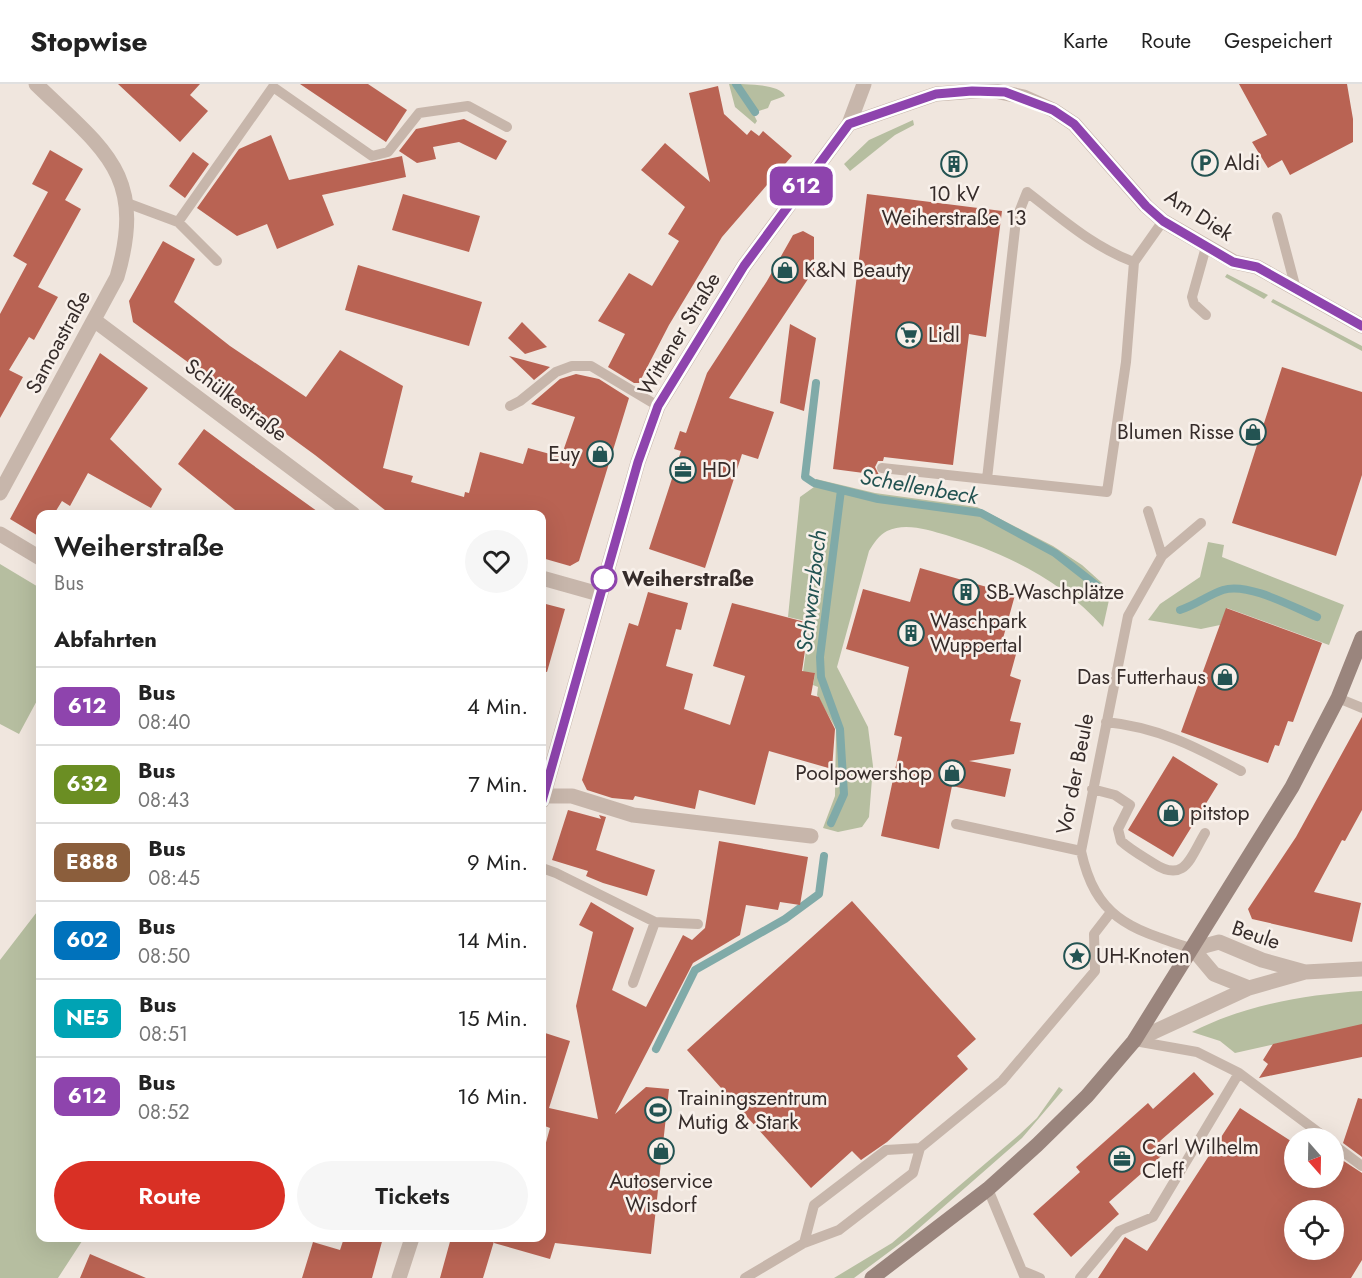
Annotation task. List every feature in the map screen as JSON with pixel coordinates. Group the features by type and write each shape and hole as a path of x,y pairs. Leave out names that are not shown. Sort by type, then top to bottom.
{"main road":[{"path":"872,1278 988,1189 1087,1096 1134,1041 1193,950 1292,787 1338,698 1362,638"}],"street":[{"path":"36,84 108,154 127,203"},
{"path":"849,124 864,84"},
{"path":"957,84 972,91"},
{"path":"849,124 936,94 1006,88"},
{"name":"Am Diek","path":"1006,88 1053,110 1074,124 1146,206 1163,221 1233,262 1257,267 1362,326"},
{"name":"Wittener Straße","path":"546,784 638,462 658,406 744,266 849,124"},
{"name":"Samoastraße","path":"0,493 117,277 126,244 127,203"},
{"name":"Schülkestraße","path":"94,320 348,510"},
{"path":"0,534 36,556"},
{"path":"546,579 599,594"},
{"path":"546,798 572,796 633,815 811,836"},
{"name":"Beule","path":"1193,950 1219,942 1262,960 1305,972"},
{"path":"1193,950 1214,974 1249,988"},
{"name":"Beule","path":"1134,1041 1249,988 1305,972 1362,969"},
{"path":"399,1278 411,1242"}],"lane":[{"path":"178,222 273,87 372,156 388,152 419,113 468,106 507,127"},
{"path":"987,479 1016,220 1027,192 1093,242 1134,262"},
{"path":"127,203 178,222 217,261"},
{"path":"1277,217 1296,289"},
{"path":"882,468 1107,492 1126,362 1134,262 1163,221"},
{"path":"1206,247 1192,297 1194,304 1206,315"},
{"path":"510,406 520,401 556,372 572,366 591,366 658,406"},
{"path":"1148,511 1162,556 1201,523"},
{"name":"Vor der Beule","path":"1162,556 1128,616 1081,850 1091,886 1111,912 1144,934 1193,950"},
{"path":"1338,698 1362,708"},
{"path":"1106,722 1126,724 1184,741 1241,771"},
{"path":"1092,789 1114,795 1130,805 1119,829 1121,841 1166,872 1176,872 1184,867 1205,833"},
{"path":"956,824 1081,850"},
{"path":"546,869 655,922 698,924"},
{"path":"745,1278 804,1243 838,1230 913,1173 920,1148 1002,1081 1095,971 1094,933 1111,912"},
{"path":"633,983 655,922"},
{"path":"1134,1041 1197,1052 1239,1073 1313,1128"},
{"path":"1080,1278 1119,1231 1153,1217 1239,1073"},
{"path":"804,1243 814,1205 886,1150 920,1148"},
{"path":"1344,1152 1362,1166"},
{"path":"988,1189 1024,1275 1040,1278"}],"green space":[{"path":"729,84 770,87 782,92 785,96 771,101 768,108 753,113 757,121 755,124 735,107"},
{"path":"913,120 914,125 895,135 850,171 844,164 869,140"},
{"path":"1227,274 1268,295 1264,299 1225,277"},
{"path":"1273,299 1362,346 1362,351 1271,302"},
{"path":"816,479 875,493 977,507 1053,546 1082,565 1111,591 1103,627 1087,610 1051,582 990,550 917,528 894,528 882,535 869,551 837,667 868,727 873,766 869,817 862,827 838,832 823,828 835,796 836,729 817,695 818,687 813,685 815,673 803,672 810,622 788,617 800,497 814,487"},
{"path":"1208,542 1224,545 1222,557 1344,605 1329,645 1227,608 1220,625 1201,629 1148,620 1160,604 1200,577"},
{"path":"0,564 36,586 36,702 19,734 0,724"},
{"path":"36,913 36,1242 81,1242 58,1278 0,1278 0,960"},
{"path":"1362,991 1362,1025 1235,1053 1220,1041 1192,1032 1253,1008 1318,995"},
{"path":"1059,1087 1063,1090 1022,1138 909,1237 854,1278 834,1278 892,1243 1020,1134 1037,1118"}],"building":[{"path":"118,84 200,84 190,95 208,111 180,142"},
{"path":"300,84 368,84 407,110 386,142"},
{"path":"1239,84 1347,84 1353,119 1353,142 1290,175 1282,160 1268,168 1252,142 1267,135"},
{"path":"718,86 724,114 747,135 751,130 759,136 763,131 792,156 722,237 669,325 639,383 634,383 608,367 625,334 598,321 629,273 652,286 679,241 668,234 685,207 641,170 665,143 710,182 689,93"},
{"path":"464,119 507,141 496,160 459,142 433,147 436,159 417,163 399,151 416,129"},
{"path":"271,135 289,180 402,156 406,177 322,195 334,225 277,249 267,224 237,236 197,208 239,149"},
{"path":"50,150 83,169 65,200 81,209 38,287 58,297 34,340 29,337 9,370 23,377 0,418 0,314 27,264 13,256 48,192 32,184"},
{"path":"193,152 209,164 185,198 169,186"},
{"path":"403,194 480,216 469,252 392,230"},
{"name":"Lidl","path":"867,194 1002,211 986,337 969,334 953,465 884,457 883,461 878,461 875,467 879,475 833,469"},
{"path":"803,231 814,237 814,270 729,398 774,412 758,459 742,454 705,568 649,549 681,451 674,449 680,431 686,433 707,373 767,281 793,235"},
{"path":"163,241 195,259 174,302 230,346 306,397 340,350 403,386 383,468 413,476 411,482 464,497 465,492 469,493 480,452 523,464 528,448 561,457 575,417 531,404 560,379 576,374 599,379 629,398 579,561 570,566 546,559 546,510 385,510 315,455 133,322 129,301"},
{"path":"358,265 482,302 469,346 345,310"},
{"path":"522,322 547,347 525,354 508,338"},
{"path":"790,324 816,338 804,411 780,403"},
{"path":"100,353 148,388 110,439 162,489 151,508 88,473 70,506 62,501 56,510 36,510 36,535 10,519"},
{"path":"509,356 550,367 534,380"},
{"path":"1282,367 1362,392 1362,475 1336,556 1232,523"},
{"path":"204,429 315,510 235,510 178,464"},
{"path":"920,568 1015,595 1002,642 1018,647 1010,676 1021,680 1010,721 1021,723 1014,754 969,761 1011,769 1005,797 952,786 939,849 881,836 902,737 894,735 909,667 846,649 863,589 910,602"},
{"path":"648,592 688,603 681,630 676,629 666,666 693,674 684,709 730,725 745,676 713,666 732,603 809,623 802,671 815,673 811,695 819,697 835,729 832,769 769,751 755,805 699,790 695,809 635,796 633,800 612,798 587,790 582,780 629,623 638,626"},
{"path":"546,604 565,609 546,672"},
{"path":"1226,608 1322,643 1293,722 1288,721 1279,746 1275,745 1268,763 1181,732"},
{"path":"1362,717 1362,810 1345,841 1342,840 1314,892 1361,903 1352,942 1252,919 1248,909 1296,837"},
{"path":"1173,756 1218,784 1173,857 1128,830"},
{"path":"568,810 601,819 599,815 606,817 596,850 655,870 647,896 603,883 586,876 588,871 552,860"},
{"path":"719,841 808,857 800,905 780,902 778,910 746,905 740,935 693,963 615,1114 646,1087 669,1089 651,1254 555,1243 550,1259 494,1243 546,1242 546,1142 550,1128 546,1126 546,1033 570,1041 549,1108 598,1119 576,1006 593,932 579,925 591,902 634,928 612,990 646,1007 683,935 692,940 705,928"},
{"path":"852,901 976,1039 957,1056 968,1069 887,1142 861,1160 852,1151 811,1188 687,1050"},
{"path":"1362,1024 1362,1057 1259,1078 1268,1064 1263,1060 1273,1044"},
{"name":"Carl Wilhelm Cleff","path":"1194,1072 1214,1094 1160,1141 1168,1150 1109,1202 1119,1214 1071,1257 1033,1214 1080,1172 1076,1167 1148,1103 1153,1109"},
{"path":"1358,1098 1362,1099 1362,1157 1344,1144"},
{"path":"1240,1108 1284,1137 1284,1188 1344,1188 1344,1161 1362,1173 1362,1260 1351,1278 1098,1278 1125,1237 1147,1251"},
{"path":"313,1242 340,1250 343,1242 382,1242 372,1278 302,1278"},
{"path":"450,1242 494,1242 483,1278 440,1278"},
{"path":"90,1254 146,1278 80,1278"}],"waterway":[{"name":"Schwarzbach","path":"736,84 755,112"},
{"name":"Schellenbeck","path":"816,383 805,477 814,483 878,499 981,513 1055,553 1110,596"},
{"name":"Schwarzbach","path":"831,823 844,794 840,729 821,677 820,657 841,490"},
{"name":"Schellenbeck","path":"1180,610 1218,592 1233,588 1257,592 1317,617"},
{"name":"Schwarzbach","path":"656,1049 695,970 785,919 819,894 824,856"}],"bus line":[{"name":"612","path":"546,786 599,594 638,462 658,406 744,266 849,124 936,94 990,90 1024,97 1053,110 1074,124 1133,192 1163,221 1233,262 1257,267 1362,326"}],"place":[{"name":"Aldi","path":"1205,163"},
{"name":"10 kV Weiherstraße 13","path":"954,164"},
{"name":"K&N Beauty","path":"785,270"},
{"name":"Lidl","path":"909,335"},
{"name":"Blumen Risse","path":"1253,432"},
{"name":"Euy","path":"600,454"},
{"name":"HDI","path":"683,470"},
{"name":"Weiherstraße","path":"604,579"},
{"name":"SB-Waschplätze","path":"966,592"},
{"name":"Waschpark Wuppertal","path":"911,633"},
{"name":"Das Futterhaus","path":"1225,677"},
{"name":"Poolpowershop","path":"952,773"},
{"name":"pitstop","path":"1171,813"},
{"name":"UH-Knoten","path":"1077,956"},
{"name":"Trainingszentrum Mutig & Stark","path":"658,1110"},
{"name":"Autoservice Wisdorf","path":"661,1151"},
{"name":"Carl Wilhelm Cleff","path":"1122,1159"}]}
